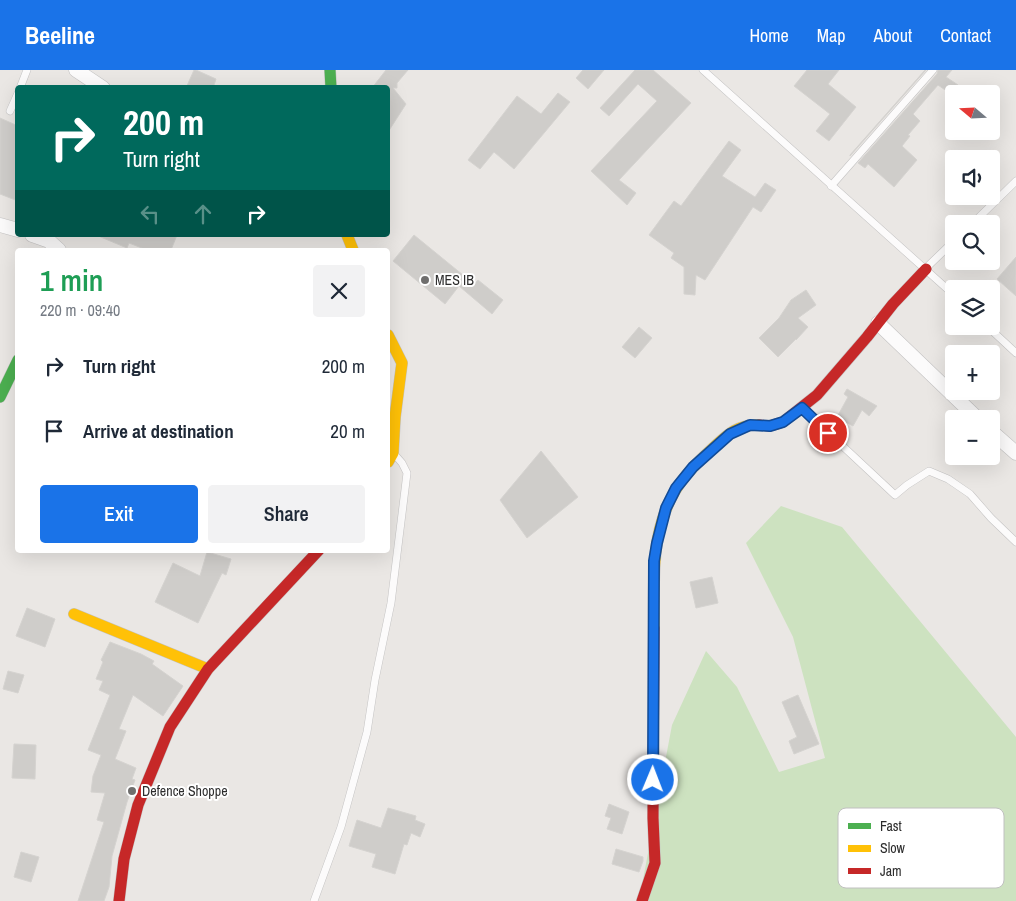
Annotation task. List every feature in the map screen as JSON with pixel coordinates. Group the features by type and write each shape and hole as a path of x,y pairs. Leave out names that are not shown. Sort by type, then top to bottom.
{"street":[{"path":"76,70 98,85"},
{"path":"330,70 331,85"},
{"path":"0,225 15,229"},
{"path":"38,237 48,240 57,248"},
{"path":"642,901 655,863 652,818 654,561 666,508 676,488 693,467 730,434 750,425 770,426 783,422 817,395 893,304 926,269"},
{"path":"878,324 969,410"},
{"path":"390,338 402,363 390,449"},
{"path":"0,397 15,366"},
{"path":"1000,439 1016,453"},
{"path":"119,901 124,860 138,805 170,728 208,669 315,553"},
{"path":"74,614 208,669"}],"lane":[{"path":"21,85 27,70"},
{"path":"703,70 945,287"},
{"path":"832,186 933,70"},
{"path":"10,111 15,100"},
{"path":"981,215 1016,181"},
{"path":"926,269 945,250"},
{"path":"997,335 1016,353"},
{"path":"802,408 895,495 907,485 929,472 948,479 970,494 990,518 1016,542"},
{"path":"314,901 341,827 367,732 374,680 391,603 407,473 402,463 390,456"}],"green space":[{"path":"781,506 842,527 1016,737 1016,901 639,901 672,725 706,651 737,687 779,772 825,758 793,637 746,543"}],"building":[{"path":"194,70 216,79 214,85 187,85"},
{"path":"386,70 408,70 397,83 397,88 393,88 406,104 390,129 390,85 374,85"},
{"path":"583,70 604,70 588,89 576,78"},
{"path":"635,70 653,70 691,103 619,180 636,193 627,205 591,171 657,101 638,84 609,116 600,108"},
{"path":"807,70 839,70 828,84 856,107 829,141 816,131 830,114 794,86"},
{"path":"926,70 850,156 850,155"},
{"path":"938,70 952,70 946,77 958,85 945,85 945,90 938,85 913,114 920,121 908,135 910,136 902,146 917,160 894,187 868,164 865,168 858,163 937,74"},
{"path":"558,93 570,102 514,169 494,152 480,169 468,160 517,96 541,114"},
{"path":"0,118 15,125 15,200 0,194"},
{"path":"729,141 741,150 722,176 755,197 765,183 776,190 761,212 753,207 705,280 696,275 695,295 684,294 684,267 671,258 674,253 649,235 674,201 681,206"},
{"path":"414,235 474,284 478,280 503,300 492,314 459,286 445,304 393,261"},
{"path":"101,237 176,237 172,248 142,248 129,243 127,248"},
{"path":"1016,257 1016,296 997,279"},
{"path":"806,290 816,305 798,318 808,327 778,357 759,338 779,318 791,300"},
{"path":"639,327 652,338 635,358 622,347"},
{"path":"847,389 877,406 869,416 862,410 853,426 837,417 848,397 844,394"},
{"path":"541,451 578,497 527,538 500,500"},
{"path":"207,553 231,559 226,575 222,573 198,623 155,602 173,563 200,576"},
{"path":"712,577 718,603 696,608 690,582"},
{"path":"27,608 55,619 45,647 16,636"},
{"path":"110,642 154,661 152,664 183,686 163,716 133,695 119,729 126,731 115,759 136,768 132,779 135,780 112,856 109,887 104,901 78,901 104,822 97,820 105,793 91,792 93,776 101,755 88,750 110,695 99,690 103,681 96,679 103,662 101,660"},
{"path":"8,671 24,675 18,693 3,689"},
{"path":"798,695 819,744 794,754 789,741 797,737 782,702"},
{"path":"14,744 36,745 35,779 12,778"},
{"path":"609,804 629,812 622,834 607,829 611,818 605,816"},
{"path":"388,808 416,816 415,820 425,824 420,837 411,833 407,845 404,844 395,874 372,867 376,854 349,846 357,820 381,828"},
{"path":"616,849 643,857 639,872 612,864"},
{"path":"21,852 39,857 31,882 14,877"}],"traffic: fast":[{"path":"330,70 331,85"},
{"path":"0,397 15,366"}],"traffic: slow":[{"path":"348,237 352,248"},
{"path":"390,339 402,363 395,417 393,453 390,458"},
{"path":"654,628 654,575 657,540 667,507 675,491 692,468 728,435 745,426 759,425"},
{"path":"74,614 208,669"}],"traffic: jam":[{"path":"759,425 770,426 783,422 817,395 893,304 926,269"},
{"path":"119,901 124,859 138,805 170,727 208,669 316,553"},
{"path":"642,901 655,863 653,818 654,628"}],"place":[{"name":"MES IB","path":"425,280"},
{"name":"Defence Shoppe","path":"132,791"}],"route":[{"path":"653,780 654,561 666,508 676,488 693,467 730,434 750,425 770,426 783,422 802,408 828,433"}]}
